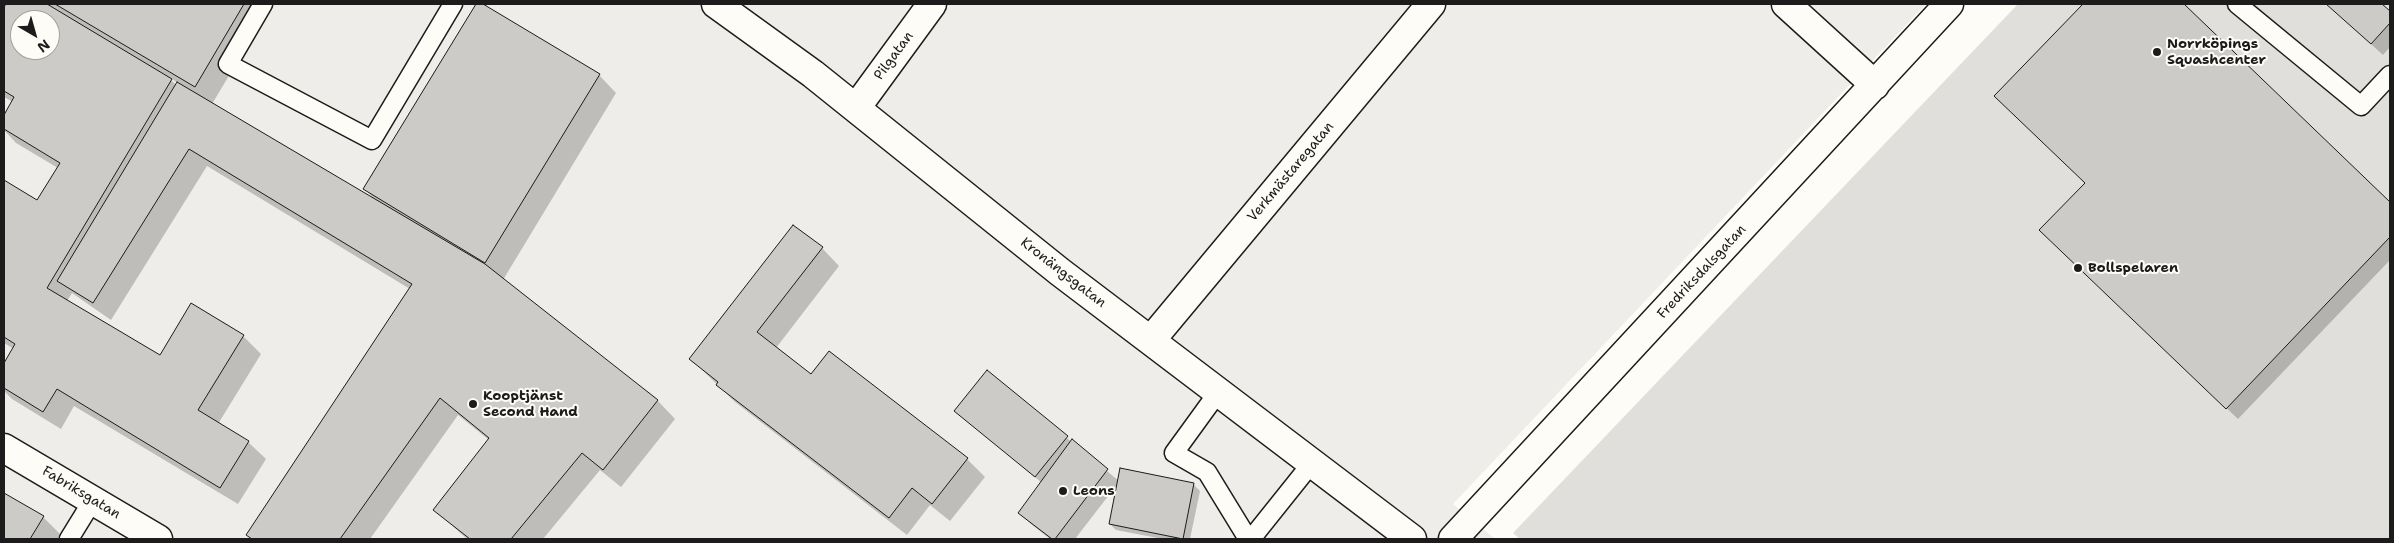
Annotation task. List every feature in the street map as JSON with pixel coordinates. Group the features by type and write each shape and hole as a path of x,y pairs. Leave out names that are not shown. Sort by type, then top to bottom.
{"street":[{"name":"Kronängsgatan","path":"716,4 813,74 1060,272 1412,539"},
{"name":"Pilgatan","path":"856,108 932,4"},
{"name":"Verkmästaregatan","path":"1151,340 1431,4"},
{"path":"1786,4 1875,85"},
{"name":"Fredriksdalsgatan","path":"1453,539 1949,4"},
{"name":"Fabriksgatan","path":"4,448 158,539"}],"lane":[{"path":"264,4 228,64 372,140 453,4"},
{"path":"2237,4 2361,106 2390,75"},
{"path":"1219,391 1174,453 1207,472 1249,539 1311,464"},
{"path":"69,539 92,500"}],"shaded area":[{"path":"4,4 1926,4 1453,504 1495,539 4,539"},
{"name":"Bollspelaren","path":"2018,4 2390,4 2390,539 1520,539 1513,533"}],"building":[{"path":"6,4 47,4 57,10 10,10 10,60 60,60 60,12 172,79 47,288 160,355 191,303 244,335 198,410 249,441 220,488 57,389 43,412 4,388 4,363 15,344 4,337 4,180 37,200 60,163 4,129 4,115 14,97 4,91 4,7"},
{"path":"55,4 244,4 195,87"},
{"path":"476,4 483,4 600,74 485,263 363,189"},
{"path":"2083,4 2184,4 2390,202 2390,237 2226,409 2039,230 2085,183 1994,96"},
{"path":"2326,4 2382,4 2390,11 2390,23 2371,44"},
{"path":"177,82 485,264 658,400 603,470 582,453 511,539 470,539 433,510 489,438 440,398 340,539 252,539 246,535 412,284 189,149 93,303 57,281"},
{"path":"793,225 823,247 757,332 811,374 829,351 968,458 932,504 912,488 889,518 716,385 718,382 689,359"},
{"path":"987,370 1068,436 1035,477 954,411"},
{"name":"Leons","path":"1072,439 1108,469 1055,539 1052,539 1018,513"},
{"path":"1120,468 1194,483 1183,539 1109,524"},
{"path":"4,493 44,516 30,539 4,539"}],"place":[{"name":"Norrköpings Squashcenter","path":"2157,52"},
{"name":"Bollspelaren","path":"2078,268"},
{"name":"Kooptjänst Second Hand","path":"473,404"},
{"name":"Leons","path":"1063,491"}]}
